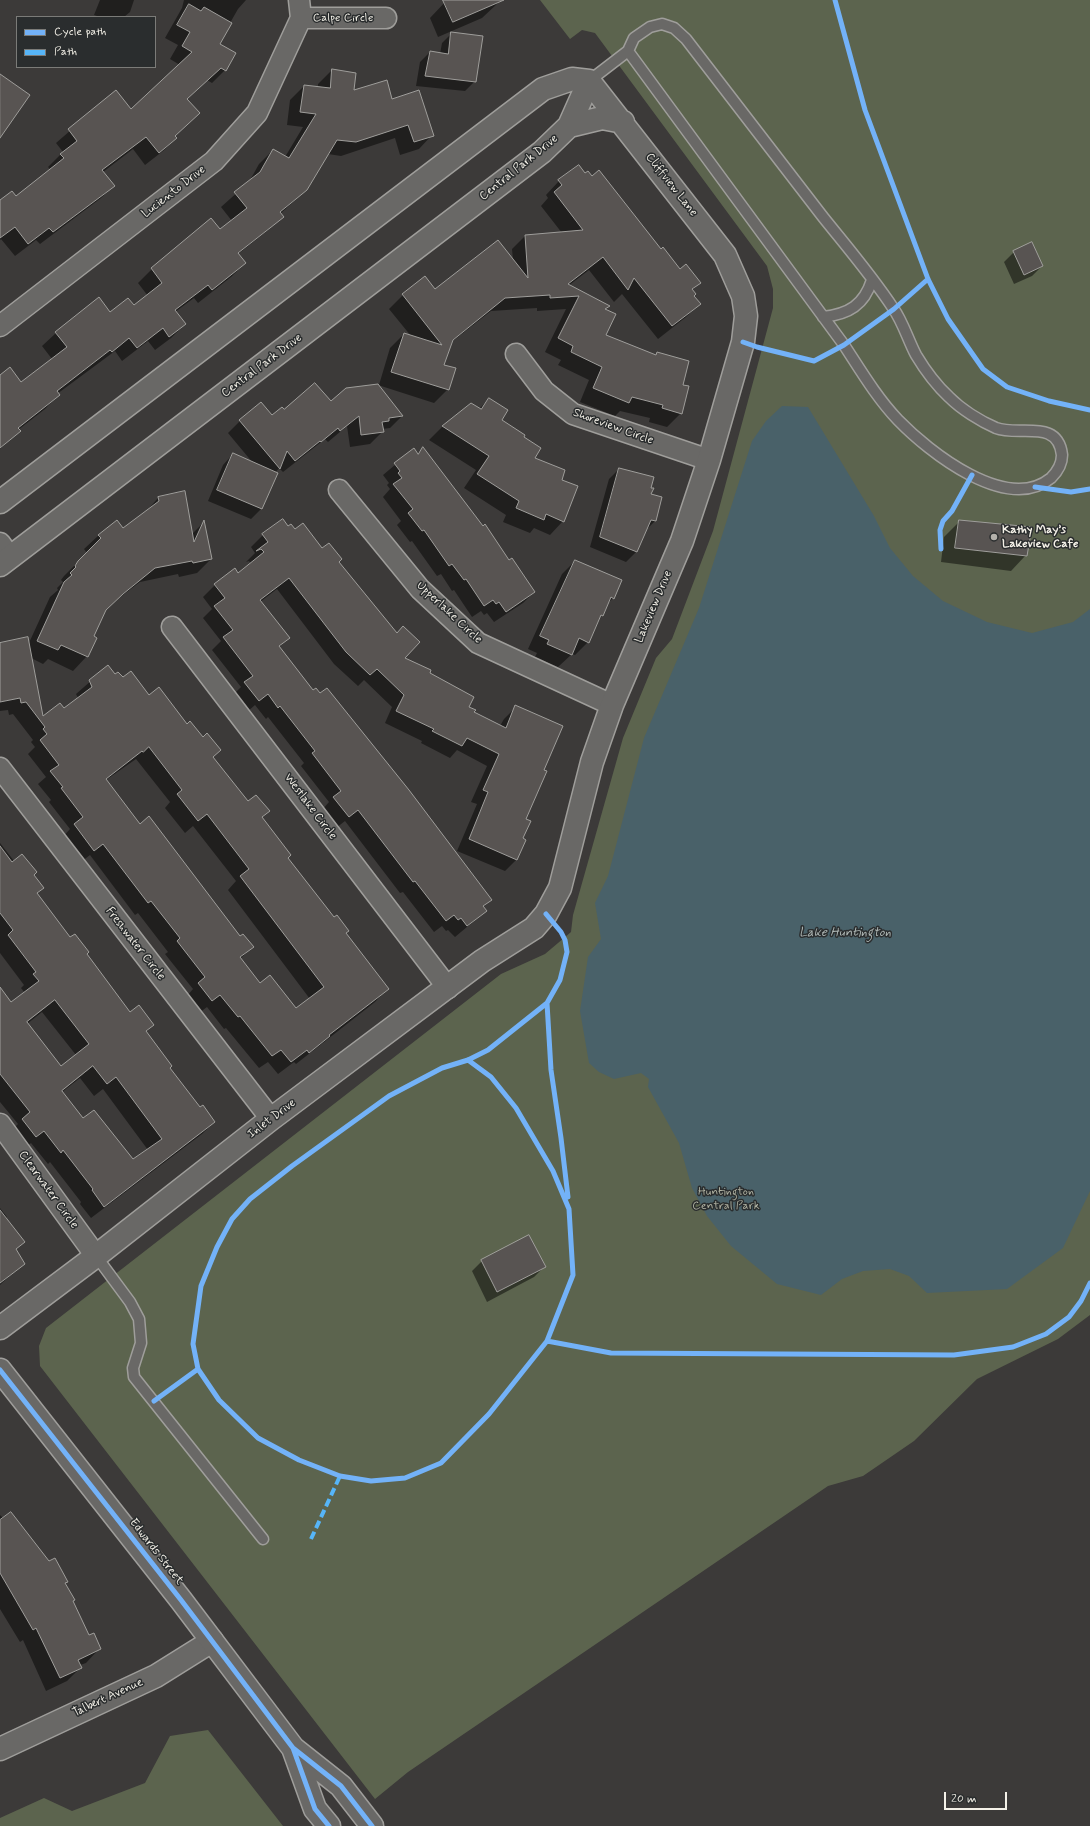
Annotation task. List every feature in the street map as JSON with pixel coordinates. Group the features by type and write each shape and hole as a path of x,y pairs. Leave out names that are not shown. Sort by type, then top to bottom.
{"street":[{"name":"Calpe Circle","path":"300,9 386,18"},
{"name":"Luciento Drive","path":"4,315 214,161 257,113 300,9"},
{"path":"0,502 543,89 572,79 589,81"},
{"name":"Cliffview Lane","path":"589,81 623,122 726,255 744,296"},
{"name":"Central Park Drive","path":"4,555 542,152 569,126 589,81"},
{"path":"569,126 602,118 623,122"},
{"name":"Lakeview Drive","path":"546,914 560,888 592,762 612,705 682,541 709,460 743,342 746,316 744,296"},
{"name":"Shoreview Circle","path":"516,354 544,392 573,414 709,460"},
{"name":"Upperlake Circle","path":"339,490 420,589 478,643 612,705"},
{"name":"Westlake Circle","path":"172,627 448,988"},
{"name":"Freshwater Circle","path":"0,768 271,1119"},
{"name":"Inlet Drive","path":"0,1328 96,1256 271,1119 448,988 482,961 534,928 546,914"},
{"name":"Clearwater Circle","path":"0,1124 96,1256"},
{"name":"Edwards Street","path":"0,1370 212,1641 293,1748 342,1786 372,1826"},
{"name":"Talbert Avenue","path":"0,1749 156,1676 212,1641"},
{"name":"Edwards Street","path":"293,1748 315,1809 329,1826"}],"lane":[{"path":"589,81 628,51 634,38 650,27 662,24 674,28 686,39 894,309 926,371 949,398 964,410 997,428 1014,432 1032,430 1046,432 1053,437 1062,453 1062,462 1055,474 1045,483 1035,488 996,486 949,462 923,443 897,419 872,388 844,345 628,51"},
{"path":"823,317 838,315 849,311 861,301 868,291 872,280"},
{"path":"96,1256 130,1302 139,1319 141,1343 133,1368 134,1377 263,1538"}],"green space":[{"name":"Huntington Central Park","path":"540,0 1090,0 1090,1315 1058,1339 977,1379 914,1441 863,1476 828,1486 408,1772 375,1799 40,1366 39,1346 46,1328 501,974 545,954 571,932 573,915 623,738 656,658 672,639 713,531 773,308 773,289 767,266 595,33 582,30 570,39"},
{"path":"208,1730 283,1826 0,1826 0,1818 44,1798 72,1811 145,1783 170,1736"}],"water":[{"name":"Lake Huntington","path":"782,406 808,407 874,516 890,548 913,576 943,601 987,622 1032,633 1073,622 1090,609 1090,1191 1063,1248 1007,1289 927,1293 909,1276 890,1269 863,1271 842,1279 821,1295 777,1284 731,1246 707,1216 692,1188 679,1143 648,1087 649,1079 641,1073 614,1079 599,1072 589,1063 580,1011 588,957 601,939 595,903 608,876 644,738 699,608 752,441 766,421"}],"building":[{"path":"443,0 504,0 453,22"},
{"path":"189,4 201,11 204,7 232,23 220,44 236,53 226,71 221,68 187,99 200,113 175,136 177,138 159,153 146,137 102,170 115,186 53,232 49,228 28,244 15,227 0,238 0,200 12,191 16,196 64,158 60,154 77,141 68,129 116,90 131,109 192,52 182,46 190,32 177,25"},
{"path":"451,32 483,36 476,82 425,76 430,51 448,54"},
{"path":"332,69 356,73 354,90 387,80 392,99 419,90 434,136 414,142 408,125 356,142 337,140 307,190 280,212 284,217 238,253 246,263 212,290 208,285 175,310 186,324 169,337 163,328 137,348 129,338 112,352 110,350 57,391 60,395 18,428 21,431 0,448 0,375 10,367 21,382 67,347 55,332 99,297 110,312 128,298 134,305 162,283 151,268 211,218 220,229 247,208 234,192 260,172 273,149 289,158 316,114 300,112 304,85 330,88"},
{"path":"0,74 30,95 0,138"},
{"path":"579,165 585,173 588,171 592,176 599,170 661,249 663,247 680,269 686,264 701,283 692,289 696,294 694,296 701,304 672,326 634,278 628,290 603,257 568,284 610,306 605,309 616,314 606,335 656,355 657,352 689,361 683,385 689,386 682,414 662,408 663,405 632,397 629,403 593,388 602,367 571,352 573,346 558,338 579,296 550,298 550,295 505,298 453,340 444,365 456,368 449,390 391,372 404,333 442,345 402,294 425,276 435,289 498,240 528,278 525,235 583,230 554,192 562,185 558,180"},
{"path":"1032,242 1043,266 1024,275 1013,251"},
{"path":"315,383 331,401 346,388 378,384 403,416 389,418 389,421 382,422 384,432 361,435 359,416 340,431 338,428 295,461 287,451 280,469 239,420 261,402 272,415 282,407 284,409"},
{"path":"489,398 508,410 502,420 525,435 524,437 541,448 535,458 565,470 562,480 578,486 564,522 546,514 544,520 516,508 519,501 477,474 489,456 442,426 471,403 481,409"},
{"path":"423,447 483,526 485,524 509,560 512,558 535,592 506,612 499,602 496,604 493,600 484,606 466,579 464,580 452,564 449,566 424,530 422,531 408,513 413,509 393,484 402,478 398,473 400,471 394,463 414,448 418,454"},
{"path":"233,453 278,473 262,509 217,490"},
{"path":"619,468 654,477 651,488 654,488 651,494 662,497 656,521 651,520 637,552 600,537"},
{"path":"185,491 194,542 204,520 212,559 155,568 106,610 94,636 97,638 88,657 61,645 58,650 37,641 64,582 72,575 70,573 76,567 75,566 78,561 101,538 98,535 117,520 123,528 159,501 158,497"},
{"path":"283,519 288,526 291,524 295,529 303,523 322,548 329,543 342,559 339,562 397,633 403,626 420,642 405,658 431,670 430,673 474,697 469,707 476,710 474,712 506,728 515,705 563,726 544,770 547,771 526,819 531,821 523,838 526,840 517,860 469,839 488,792 483,790 499,754 467,738 462,746 432,731 434,729 396,711 404,695 377,669 370,675 346,652 289,578 260,600 290,638 279,646 313,690 316,688 320,693 327,688 409,790 492,900 483,906 487,911 467,926 461,918 458,920 454,915 446,921 415,881 413,882 358,810 349,817 333,797 341,791 312,753 315,751 280,706 278,708 268,694 259,701 244,682 253,676 223,637 233,630 214,606 225,598 214,584 235,568 238,573 264,552 261,549 256,551 268,542 262,534"},
{"name":"Kathy May’s Lakeview Cafe","path":"959,520 1032,527 1027,556 955,548"},
{"path":"575,560 622,580 614,599 611,597 603,616 601,615 589,643 579,638 572,655 547,644 549,640 540,636"},
{"path":"28,637 43,716 60,703 64,708 92,687 89,680 108,665 115,674 118,672 123,677 131,671 149,695 159,687 187,724 190,721 203,737 207,733 221,750 213,757 248,801 256,795 270,811 262,817 291,855 288,858 334,917 337,915 349,931 346,933 389,989 329,1035 330,1036 309,1053 307,1050 291,1062 281,1050 272,1056 240,1016 238,1017 220,995 212,1001 198,983 205,977 177,941 180,938 151,901 148,903 103,844 94,851 74,824 83,817 61,788 63,787 50,771 59,765 40,740 47,734 43,729 45,727 26,702 21,703 20,698 0,702 0,643","holes":["149,747 182,790 177,794 198,821 207,814 249,869 240,876 324,987 296,1008 270,975 260,983 240,957 254,947 243,934 240,936 149,816 140,824 106,779"]},
{"path":"0,846 12,862 22,854 37,872 34,875 44,888 37,893 70,937 75,934 89,952 87,954 130,1012 139,1005 154,1025 146,1031 172,1066 170,1068 200,1107 203,1105 215,1122 104,1207 92,1190 93,1189 63,1150 61,1153 44,1131 36,1137 22,1119 30,1112 0,1074 0,987 11,1002 39,981 33,974 36,972 8,935 13,930 0,913","holes":["55,1000 89,1044 61,1066 27,1022","93,1066 107,1084 116,1077 162,1139 133,1159 94,1110 83,1118 62,1091"]},
{"path":"0,1210 25,1242 16,1249 25,1264 0,1283"},
{"path":"529,1235 546,1267 497,1292 481,1260"},
{"path":"11,1512 49,1561 55,1558 68,1582 65,1583 75,1600 73,1601 89,1635 94,1633 101,1649 78,1660 82,1668 60,1678 36,1628 33,1630 0,1573 0,1520"}],"marked path":[{"path":"311,1539 340,1476"}],"cycle path":[{"path":"835,0 865,110 928,279 948,319 983,369 1007,387 1049,401 1090,410"},
{"path":"743,342 757,347 814,361 844,345 894,309 928,279"},
{"path":"941,549 940,530 943,521 952,511 972,475"},
{"path":"1035,487 1071,492 1090,489"},
{"path":"546,914 561,932 565,940 567,952 560,980 547,1003 488,1050 468,1060 442,1068 389,1096 292,1166 250,1199 232,1219 217,1247 201,1286 193,1344 198,1369 219,1400 258,1438 299,1460 340,1476 371,1481 405,1478 441,1463 489,1414 547,1341 611,1353 954,1355 1013,1347 1046,1334 1069,1317 1081,1301 1090,1283"},
{"path":"547,1003 551,1070 568,1197"},
{"path":"468,1060 491,1077 516,1108 553,1171 569,1209 573,1275 547,1341"},
{"path":"154,1401 198,1369"},
{"path":"0,1370 181,1600 293,1748 341,1786 372,1826"},
{"path":"293,1748 315,1809 329,1826"}],"place":[{"name":"Kathy May’s Lakeview Cafe","path":"994,537"}]}
